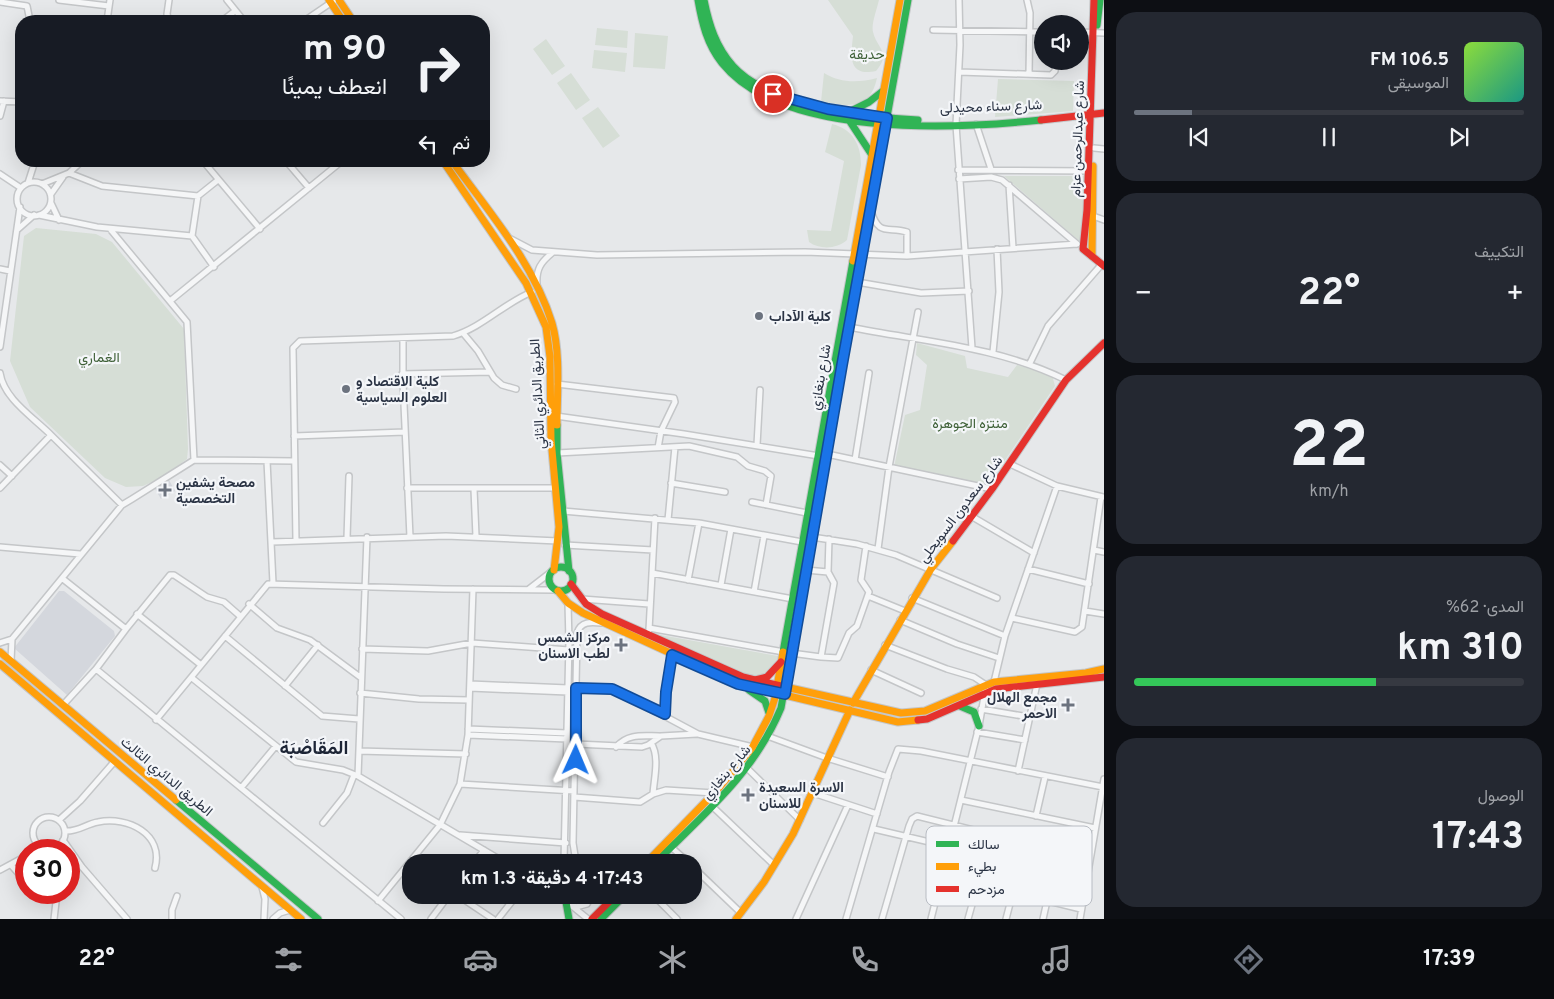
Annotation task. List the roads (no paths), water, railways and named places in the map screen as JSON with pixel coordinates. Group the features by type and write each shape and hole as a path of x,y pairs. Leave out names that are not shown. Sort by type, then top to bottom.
{"main road":[{"path":"339,0 349,15"},
{"path":"698,0 701,21 710,44 722,63 738,80 776,102 849,120 878,124 906,122"},
{"path":"704,0 711,33 720,51 742,76 762,89 782,98 879,116 887,122"},
{"name":"شارع بنغازي","path":"664,854 713,807 748,768 770,736 781,690 807,513 819,456 853,253 900,0"},
{"name":"شارع بنغازي","path":"656,854 714,794 753,747 770,716 781,690 786,655 806,570 862,254 883,149 890,97 908,0"},
{"name":"شارع عبدالرحمن عزام","path":"1083,249 1098,33 1094,0"},
{"path":"1098,33 1100,0"},
{"path":"332,1 340,15"},
{"path":"850,112 869,102 883,91"},
{"path":"890,97 895,110 906,122"},
{"path":"956,123 1037,122 1104,111"},
{"path":"1092,113 1094,148 1092,256"},
{"path":"849,120 872,155"},
{"path":"883,149 893,132 906,122"},
{"name":"شارع سناء محيدلى","path":"906,122 956,123"},
{"name":"شارع سناء محيدلى","path":"906,122 914,125 956,123"},
{"name":"الطريق الدائري الثاني","path":"447,167 532,292 545,324 549,342 550,418 558,541 552,571"},
{"name":"الطريق الدائري الثاني","path":"456,167 506,235 537,284 556,341 557,453 569,571"},
{"path":"484,221 491,216"},
{"path":"1083,249 1103,265"},
{"name":"شارع سعدون السويحلي","path":"853,703 930,569 1010,464 1066,380 1104,342"},
{"path":"557,590 566,590 571,584 572,576 569,571 562,568 552,571 549,582 568,603 604,623 738,684 765,701 770,716"},
{"path":"571,584 581,599 602,614 649,631 751,680 885,720 913,722 927,719 996,689 1104,677"},
{"name":"الطريق الدائري الثالث","path":"0,652 318,919"},
{"path":"751,680 767,677 786,655"},
{"name":"الطريق الدائري الثالث","path":"0,664 301,919"},
{"path":"738,684 853,703 883,711 911,714 925,711 994,682 1086,673 1104,669"},
{"path":"958,706 966,706 972,710 977,716 978,729"},
{"path":"739,916 774,865 800,820 850,710"},
{"path":"135,780 142,771"},
{"path":"566,904 569,919"},
{"path":"604,918 610,904"},
{"path":"592,919 613,904"}],"street":[{"path":"24,5 29,0"},
{"path":"59,0 109,3"},
{"path":"167,15 168,0"},
{"path":"227,0 239,15"},
{"path":"959,0 958,32 960,45 956,123 972,348"},
{"path":"1027,0 1030,32 1029,74"},
{"path":"312,15 332,1"},
{"path":"0,9 1,2 24,5 28,8 29,15"},
{"path":"230,15 235,11"},
{"path":"933,30 958,32 1034,32"},
{"path":"959,72 1053,74 1054,70"},
{"path":"0,116 2,101 15,102"},
{"path":"976,124 991,169"},
{"path":"1094,148 1104,148"},
{"path":"60,220 51,203 51,194 75,167"},
{"path":"207,167 260,229"},
{"path":"291,167 309,188"},
{"path":"170,301 335,167"},
{"path":"34,168 40,183 51,194"},
{"path":"0,347 20,207 18,197 21,188 28,183 34,168"},
{"path":"958,170 1089,170"},
{"path":"0,174 21,188"},
{"path":"28,183 40,183 67,174 102,186 198,196"},
{"path":"959,179 997,178 1008,185 1083,249"},
{"path":"214,267 192,236 198,196 218,180"},
{"path":"1008,185 1013,248"},
{"path":"16,230 36,215 44,212 51,203"},
{"path":"20,207 28,214 110,229 192,236"},
{"path":"871,211 875,222 882,229 906,232 907,256"},
{"path":"1093,216 1104,220"},
{"path":"110,229 187,322 194,460"},
{"path":"506,235 518,244 532,250 552,253 853,253 907,256 1077,244"},
{"path":"993,352 999,292 997,249"},
{"path":"537,284 538,268 541,262 552,253"},
{"path":"1030,363 1048,326 1103,265"},
{"path":"0,269 10,271"},
{"path":"857,282 921,293 969,291"},
{"path":"296,541 292,381 292,348 295,344 300,341 453,336 463,333 532,292 540,292"},
{"path":"878,549 890,467 918,312"},
{"path":"849,327 993,352 1030,363 1066,380"},
{"path":"463,333 478,351 490,372 502,385 516,389"},
{"path":"403,338 402,374 410,537"},
{"path":"402,374 490,372"},
{"path":"0,373 1,385 12,397 122,505"},
{"path":"855,460 869,373"},
{"path":"557,384 674,398 675,402 661,431 658,448"},
{"path":"758,445 760,390"},
{"path":"556,416 758,445 819,456"},
{"path":"294,436 405,432"},
{"path":"0,488 51,435"},
{"path":"707,448 708,438"},
{"path":"557,453 675,447 707,448 737,456 750,467 768,473 771,476 766,505"},
{"path":"668,520 675,447"},
{"path":"827,454 992,489"},
{"path":"0,643 12,639 122,505 194,460 294,461"},
{"path":"267,461 273,583"},
{"path":"1010,464 1057,486 1103,497 1082,627 1075,632 1012,618"},
{"path":"0,465 12,476"},
{"path":"347,538 349,476"},
{"path":"671,483 725,492"},
{"path":"994,682 1005,636 1057,486"},
{"path":"407,488 555,488"},
{"path":"474,489 476,536"},
{"path":"752,502 807,513"},
{"path":"563,511 699,523 802,542"},
{"path":"971,516 1034,553"},
{"path":"646,643 649,631 655,518"},
{"path":"688,580 699,523"},
{"path":"721,586 731,529"},
{"path":"272,542 366,537 476,536 558,541"},
{"path":"754,592 764,536"},
{"path":"323,822 346,795 356,776 359,751 366,537"},
{"path":"812,537 878,549 997,598"},
{"path":"822,657 834,583 828,572 829,539"},
{"path":"565,546 653,550"},
{"path":"649,631 786,655 838,658 849,633 857,626 869,592 860,578 866,546"},
{"path":"0,547 80,554"},
{"path":"1094,550 1104,552"},
{"path":"1028,569 1089,584"},
{"path":"806,570 828,572"},
{"path":"528,589 552,571"},
{"path":"652,573 793,599"},
{"path":"63,705 96,670 126,628 170,575 174,575 207,597 224,602 240,616"},
{"path":"63,579 126,628"},
{"path":"156,720 192,678 264,586 273,583 557,590"},
{"path":"417,854 440,824 460,784 468,735 473,589"},
{"path":"868,596 905,611"},
{"path":"912,598 1005,636"},
{"path":"581,599 649,604"},
{"path":"564,854 569,650 568,603"},
{"path":"249,604 276,628 318,645 360,677"},
{"path":"1085,611 1104,614"},
{"path":"137,614 201,666"},
{"path":"899,620 957,644 999,658"},
{"path":"575,854 573,843 579,628 585,623 604,623"},
{"path":"224,636 326,717 359,719"},
{"path":"11,661 12,639"},
{"path":"362,649 428,651 472,643 569,650"},
{"path":"285,686 318,645"},
{"path":"882,919 905,837 912,819 917,816 955,826 978,729 981,708 986,694 986,685 974,677 947,670 885,645"},
{"path":"665,714 666,692 672,655"},
{"path":"96,670 401,919"},
{"path":"871,670 921,693"},
{"path":"192,678 275,747 301,764 324,766 356,776 491,854"},
{"path":"1018,772 1037,684"},
{"path":"470,686 568,690"},
{"path":"576,688 612,689 665,714 698,734"},
{"path":"360,693 419,699 469,700"},
{"path":"981,708 1030,717"},
{"path":"468,729 567,733"},
{"path":"978,729 1024,740"},
{"path":"616,747 621,741 630,736 698,734 753,747"},
{"path":"468,735 567,739"},
{"path":"576,744 642,747 661,736"},
{"path":"770,736 827,758 888,777"},
{"path":"651,743 656,752 653,794"},
{"path":"241,788 275,747"},
{"path":"846,919 898,749 903,748 1102,787"},
{"path":"359,751 466,754"},
{"path":"59,820 80,801 114,762"},
{"path":"748,768 800,820"},
{"path":"1036,816 1045,777"},
{"path":"1092,847 1104,779"},
{"path":"460,784 574,791"},
{"path":"574,797 640,802 653,794 666,790 714,794"},
{"path":"813,793 877,814"},
{"path":"961,800 1085,826"},
{"path":"796,919 848,805"},
{"path":"713,807 774,865"},
{"path":"36,839 34,836 38,822 47,817 59,820 65,831 63,839"},
{"path":"65,831 81,829 103,821 132,825 146,832 154,843 157,852 155,868"},
{"path":"874,829 926,841"},
{"path":"457,835 573,843"},
{"path":"671,847 679,854"},
{"path":"481,854 484,850"},
{"path":"0,870 15,864"},
{"path":"80,864 127,919"},
{"path":"12,866 15,869"},
{"path":"378,901 402,872"},
{"path":"702,877 739,916"},
{"path":"260,885 266,899 264,919"},
{"path":"172,919 172,910 177,896"},
{"path":"54,919 56,904"},
{"path":"431,919 442,904"},
{"path":"470,904 493,919"},
{"path":"498,919 510,904"},
{"path":"570,904 588,919"},
{"path":"605,904 608,908"},
{"path":"662,904 677,919"},
{"path":"931,919 934,906"},
{"path":"968,919 972,906"},
{"path":"1006,919 1009,906"},
{"path":"1043,919 1046,906"},
{"path":"1068,906 1081,909"},
{"path":"1080,919 1082,906"},
{"path":"273,919 280,913 290,910"}],"place":[{"name":"كلية الآداب","path":"759,316"},
{"name":"كلية الاقتصاد و العلوم السياسية","path":"346,389"},
{"name":"مصحة يشفين التخصصية","path":"165,490"},
{"name":"مركز الشمس لطب الاسنان","path":"621,645"},
{"name":"مجمع الهلال الاحمر","path":"1068,705"},
{"name":"الاسرة السعيدة للاسنان","path":"748,795"}],"district":[{"name":"المَقَاصْبَة","path":"314,747"}],"park label":[{"name":"حديقة","path":"867,54"},
{"name":"الغماري","path":"99,357"},
{"name":"منتزه الجوهرة","path":"970,423"}]}
